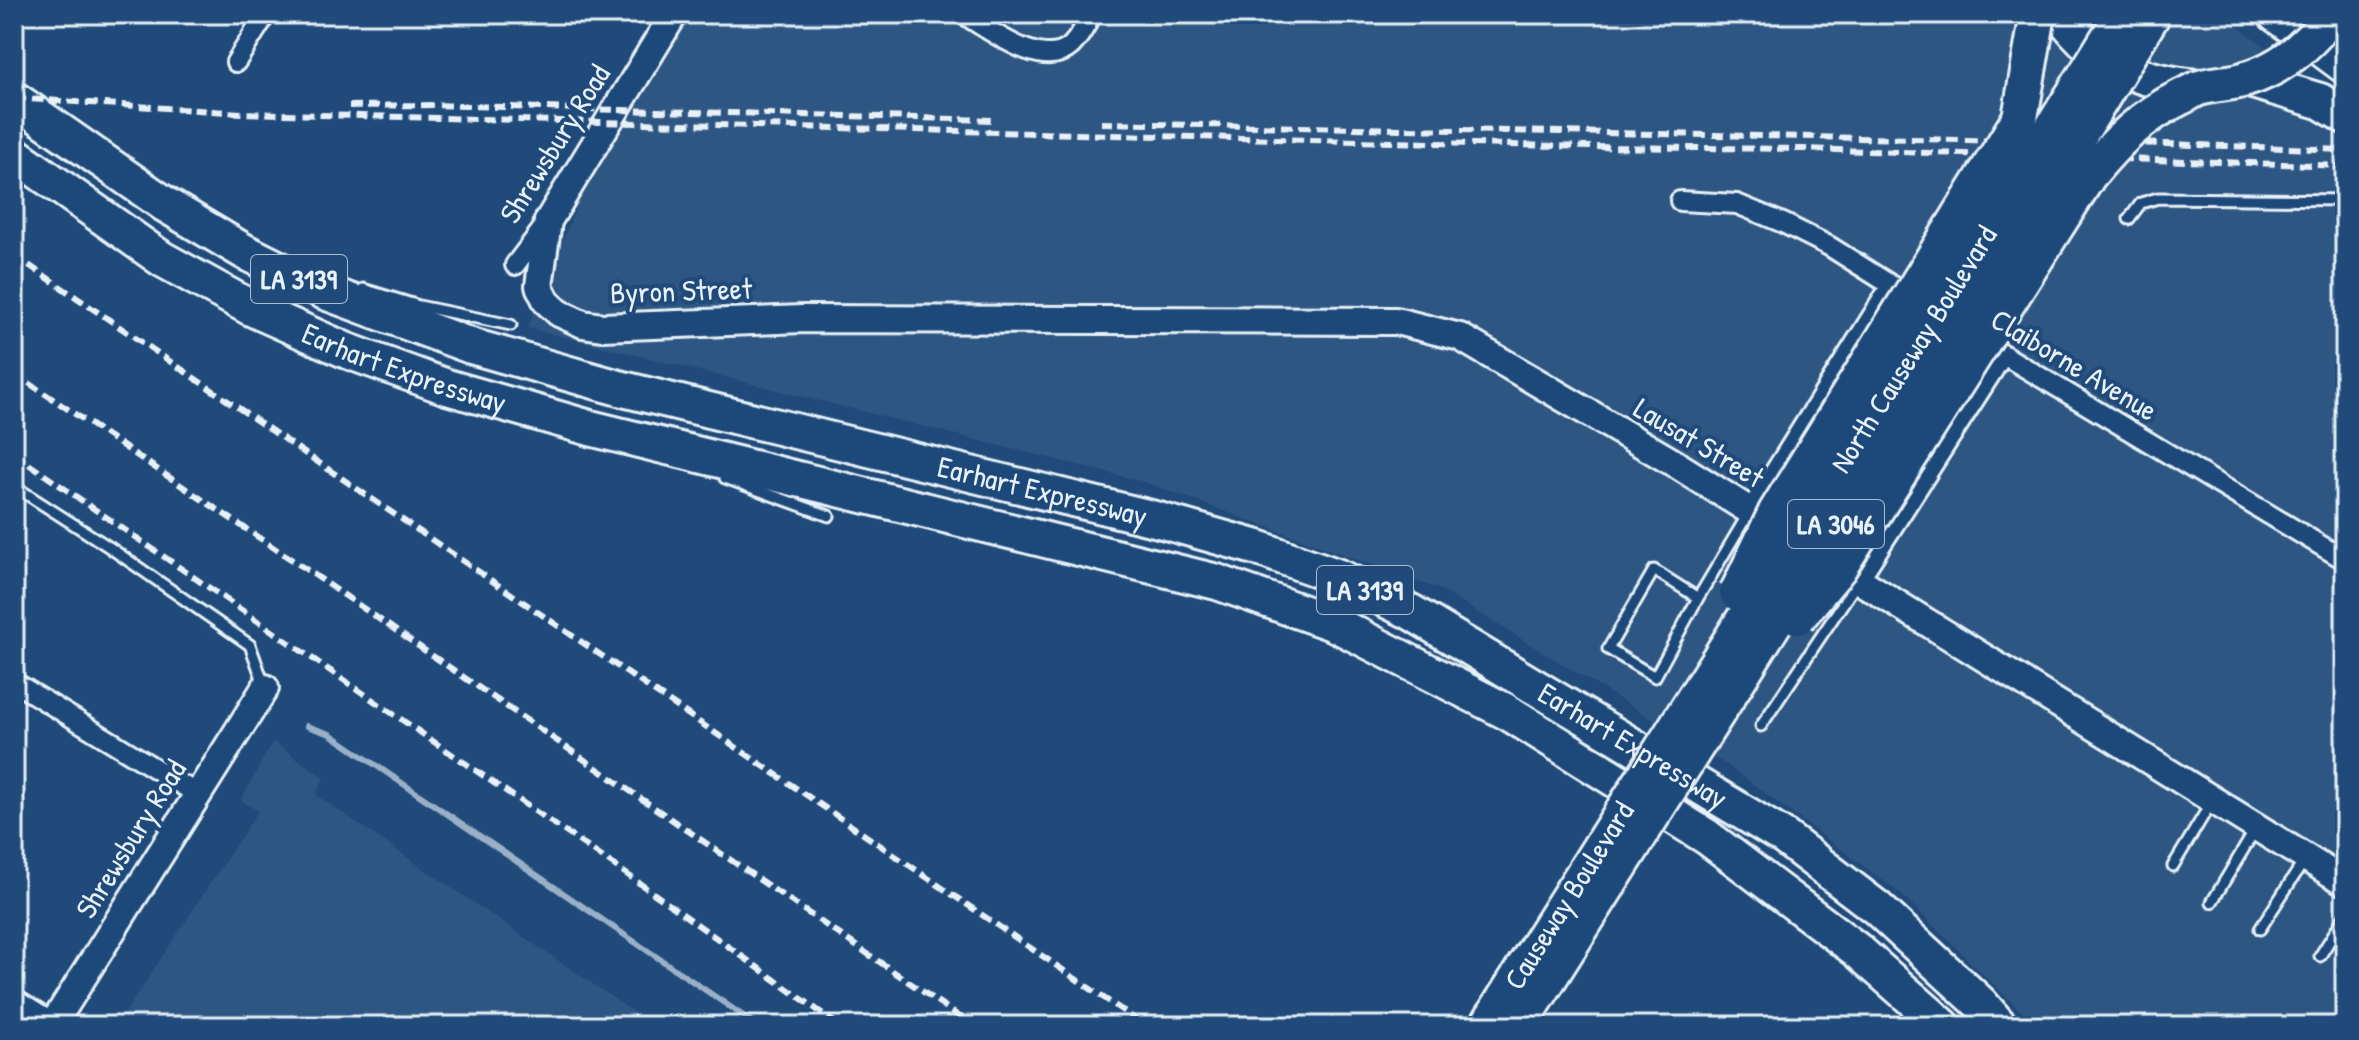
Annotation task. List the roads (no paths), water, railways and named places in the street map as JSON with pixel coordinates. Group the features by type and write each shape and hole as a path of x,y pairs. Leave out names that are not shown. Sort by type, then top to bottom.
{"highway":[{"path":"1676,724 1776,512 2020,118 2038,14"},
{"path":"2061,14 2077,35 2104,58 2134,74 2168,84 2202,87"},
{"name":"North Causeway Boulevard","path":"1676,724 1961,277 2123,14"},
{"name":"North Causeway Boulevard","path":"1984,292 2153,14"},
{"path":"2275,14 2345,66"},
{"path":"1689,755 1752,672 1839,568 2089,175 2131,127 2156,109 2202,87 2246,79 2288,59 2306,45 2332,14"},
{"path":"2246,79 2320,101 2345,116"},
{"name":"Earhart Expressway","path":"14,99 166,205 245,252 325,292 471,346 619,388 1159,520 1258,548 1339,577 1411,612 1784,837 1877,908 1981,1004 2000,1026"},
{"name":"Earhart Expressway","path":"14,154 162,259 251,308 345,350 447,387 590,428 1217,582 1335,624 1509,713 1707,837 1857,950 1943,1026"},
{"name":"Causeway Boulevard","path":"1519,1026 1984,292"},
{"name":"Causeway Boulevard","path":"1487,1026 1676,724"}],"street":[{"path":"236,62 266,14"},
{"name":"Shrewsbury Road","path":"515,265 548,221 674,14"},
{"path":"963,14 1038,54 1057,54 1069,47 1092,14"},
{"name":"Claiborne Avenue","path":"1680,201 1737,204 1829,246 2003,355 2345,560"},
{"name":"Byron Street","path":"548,221 539,286 547,302 559,313 583,324 602,327 858,319 1037,320"},
{"path":"1750,511 1891,286"},
{"name":"Lausat Street","path":"1037,320 1396,321 1460,337 1750,511 2345,882"},
{"path":"1858,581 2003,355"},
{"path":"14,682 197,794"},
{"name":"Shrewsbury Road","path":"53,1025 265,688"},
{"path":"14,999 53,1025"}],"lane":[{"path":"2129,219 2141,203 2158,198 2345,200"},
{"path":"245,252 303,270"},
{"path":"347,283 419,306 511,325"},
{"path":"590,428 680,461"},
{"path":"710,472 829,516"},
{"path":"14,486 109,547 250,645 265,688"},
{"path":"1698,598 1654,570 1608,649 1655,677 1750,511"},
{"path":"1761,726 1858,581"},
{"path":"2173,866 2213,800"},
{"path":"2212,902 2256,827"},
{"path":"2260,929 2306,858"},
{"path":"2320,956 2345,916"}],"waterway":[{"path":"307,726 330,734 758,1026"}],"railway":[{"path":"14,98 242,113 1592,147 1804,149 2345,166"},
{"path":"349,106 432,105 993,120"},
{"path":"1101,123 2345,150"},
{"path":"14,255 1145,1026"},
{"path":"14,373 973,1026"},
{"path":"14,454 618,868 840,1026"}]}
